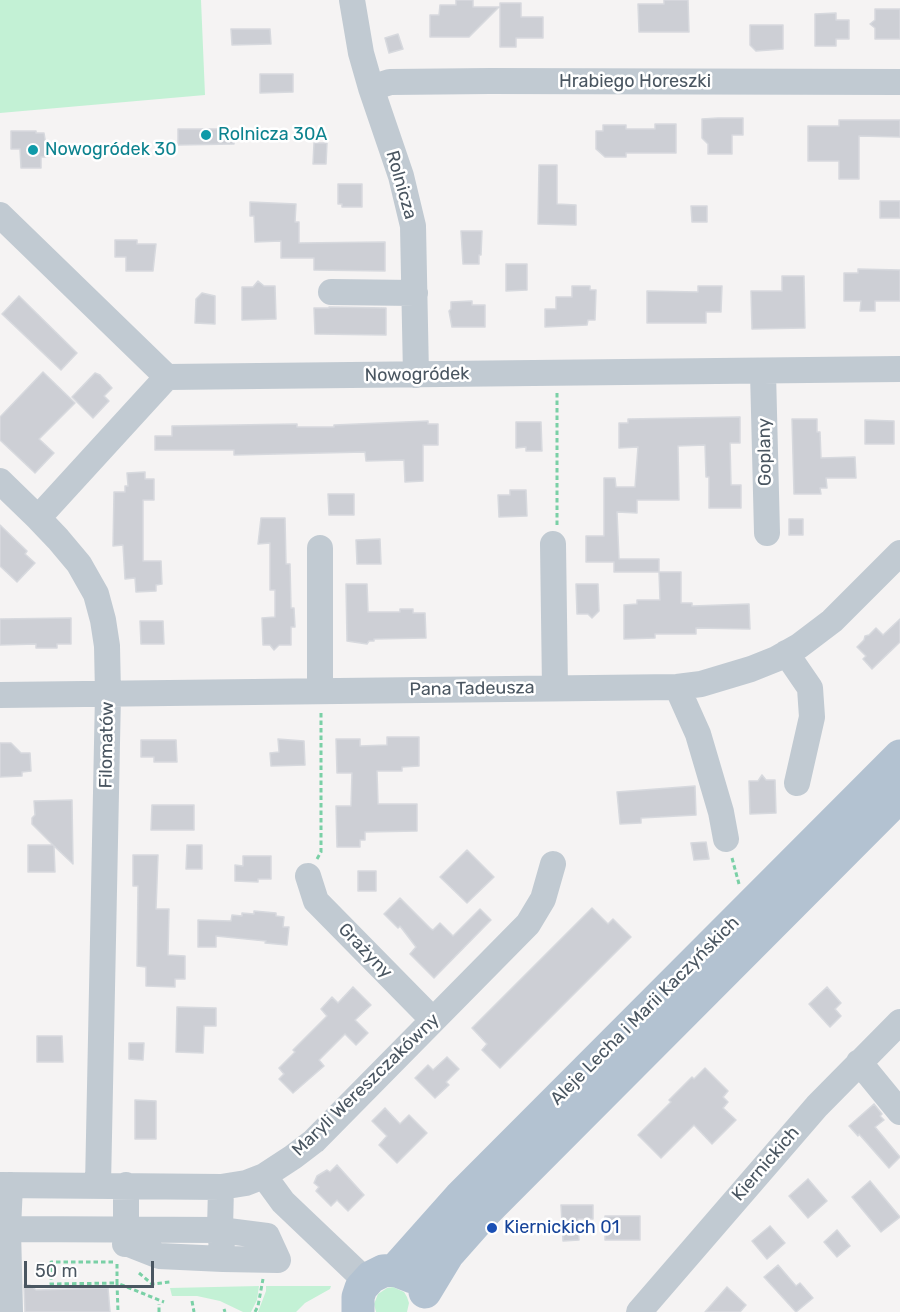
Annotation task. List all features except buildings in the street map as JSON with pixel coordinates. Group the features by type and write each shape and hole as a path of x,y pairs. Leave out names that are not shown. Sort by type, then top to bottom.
{"main road":[{"name":"Aleje Lecha i Marii Kaczyńskich","path":"381,1276 900,756"},
{"name":"Aleje Lecha i Marii Kaczyńskich","path":"426,1302 448,1254 487,1210 900,796"},
{"path":"358,1312 358,1297 381,1276 403,1272 416,1279 426,1302"}],"street":[{"name":"Rolnicza","path":"352,0 361,53 370,88 409,204 413,226 416,375"},
{"name":"Hrabiego Horeszki","path":"370,88 390,82 900,82"},
{"path":"0,214 167,377 38,518"},
{"path":"331,292 415,292"},
{"name":"Nowogródek","path":"167,377 900,369"},
{"name":"Goplany","path":"763,372 766,533"},
{"name":"Filomatów","path":"0,481 58,539 79,564 96,594 104,620 108,694 98,1185"},
{"path":"553,544 555,688"},
{"path":"320,548 321,701"},
{"name":"Pana Tadeusza","path":"0,695 108,694 321,701 555,688 677,687 701,684 751,669 786,653 832,621 900,552"},
{"path":"786,653 810,688 812,717 797,783"},
{"path":"677,687 698,734 721,812 726,839"},
{"name":"Maryli Wereszczakówny","path":"5,1185 221,1187 246,1183 264,1176 314,1141 528,924 543,899 553,864"},
{"name":"Grażyny","path":"308,876 316,900 433,1020"},
{"name":"Kiernickich","path":"639,1312 817,1106 900,1022"},
{"path":"859,1062 900,1112"},
{"path":"264,1176 283,1202 381,1276"},
{"path":"5,1185 9,1237 10,1312"},
{"path":"126,1185 126,1237"},
{"path":"221,1187 220,1230 223,1259"},
{"path":"9,1237 126,1237 220,1230 267,1236 278,1260 159,1256 126,1237"}],"path":[{"path":"553,544 558,518 557,374"},
{"path":"308,876 321,852 321,701"},
{"path":"726,839 741,888"},
{"path":"118,1312 117,1283 117,1262 51,1262 51,1284 117,1283 164,1302"},
{"path":"136,1269 152,1284 170,1282"},
{"path":"255,1312 263,1279"},
{"path":"192,1301 194,1312"},
{"path":"159,1304 159,1312"}],"green space":[{"path":"0,0 201,0 205,95 0,113"},
{"path":"259,1286 257,1300 251,1312 243,1312 220,1301 197,1296 172,1296 170,1288"},
{"path":"266,1286 331,1286 330,1289 305,1303 296,1312 258,1312"},
{"path":"393,1287 404,1292 407,1297 409,1303 407,1312 376,1312 374,1304 378,1294"}],"place":[{"name":"Rolnicza 30A","path":"206,135"},
{"name":"Nowogródek 30","path":"33,150"},
{"name":"Kiernickich 01","path":"492,1228"}]}
